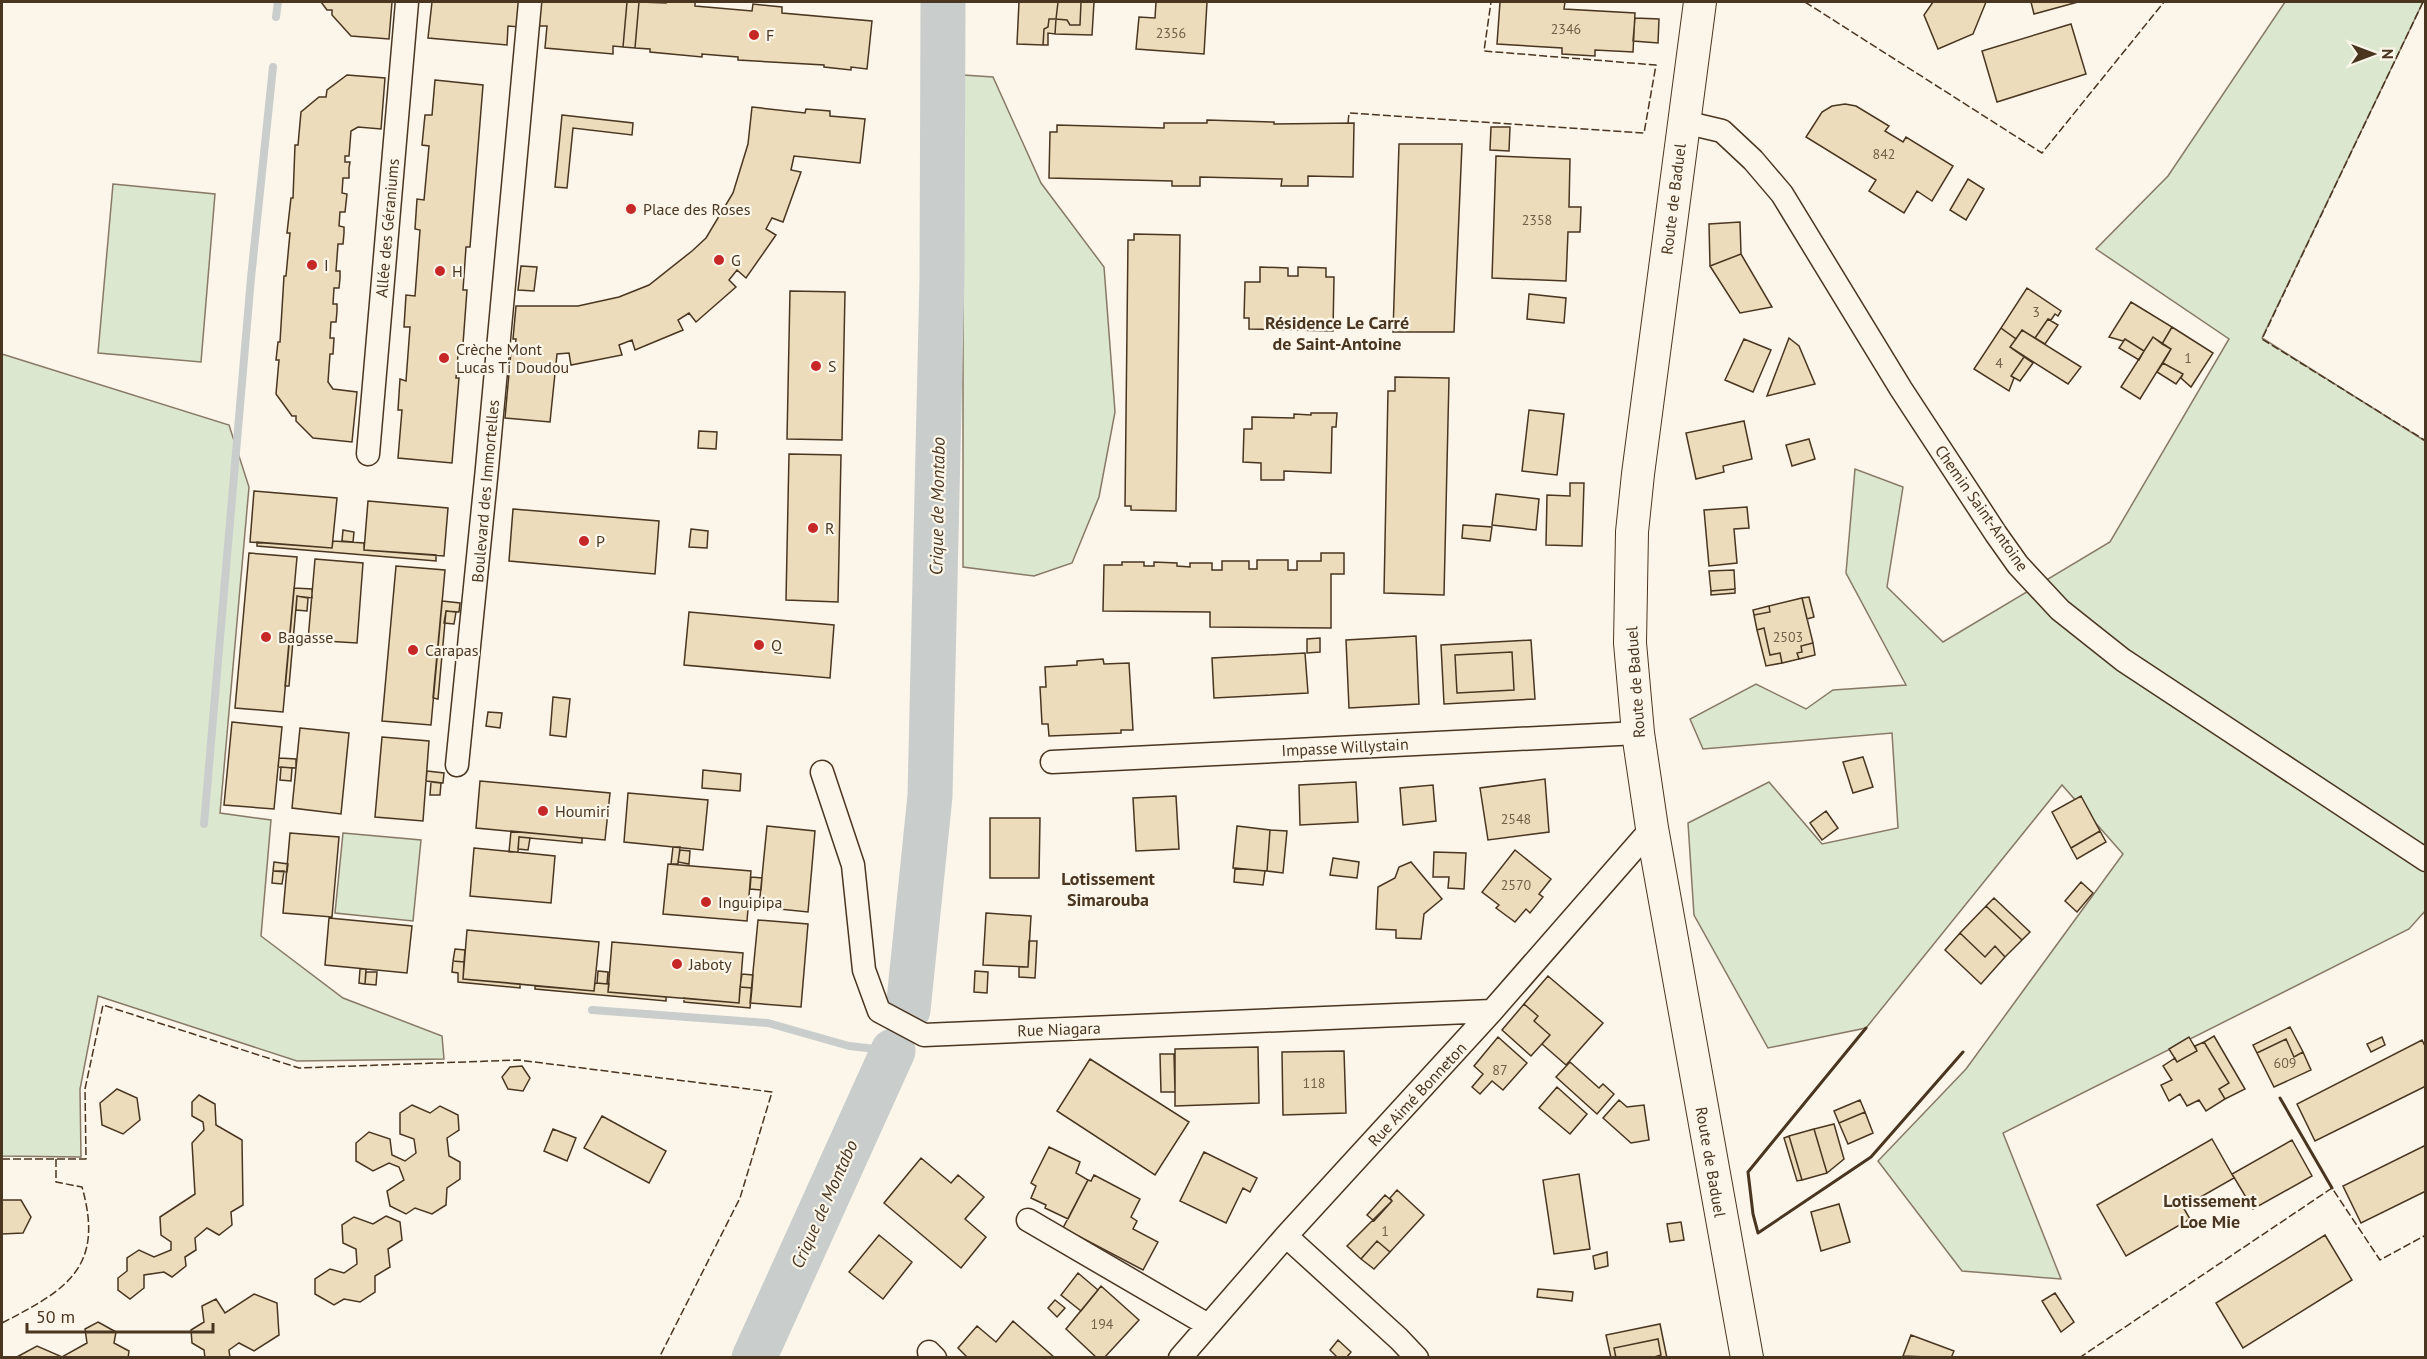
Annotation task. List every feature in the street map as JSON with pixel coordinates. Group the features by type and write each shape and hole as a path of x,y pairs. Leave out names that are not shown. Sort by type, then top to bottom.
{"main road":[{"name":"Route de Baduel","path":"1700,2 1632,532 1630,643 1638,733 1652,828 1747,1358"}],"street":[{"name":"Allée des Géraniums","path":"368,454 407,2"},
{"name":"Boulevard des Immortelles","path":"457,765 530,2"},
{"name":"Chemin Saint-Antoine","path":"1684,122 1722,131 1753,160 1782,194 1901,388 1996,534 2018,565 2060,610 2123,660 2426,860"},
{"name":"Impasse Willystain","path":"1052,762 1638,733"},
{"name":"Rue Niagara","path":"822,772 853,865 864,970 869,987 879,1011 924,1035 1492,1011"},
{"name":"Rue Aimé Bonneton","path":"1180,1358 1286,1236 1492,1011 1652,828"},
{"path":"1028,1220 1208,1324"},
{"path":"1286,1236 1399,1338 1417,1358"}],"green space":[{"path":"2285,2 2423,2 2262,338 2425,441 2426,910 2409,929 2003,1133 2061,1279 1962,1271 1878,1161 1966,1069 2123,854 2062,785 1866,1028 1768,1048 1694,915 1688,823 1769,782 1822,844 1898,828 1892,733 1703,749 1690,719 1756,684 1806,709 1833,690 1906,685 1846,573 1855,469 1903,487 1887,587 1943,642 2110,542 2229,339 2096,249 2168,176"},
{"path":"963,75 993,77 1041,183 1104,267 1115,412 1099,497 1072,563 1034,576 963,567"},
{"path":"113,184 215,194 201,362 98,353"},
{"path":"2,354 229,425 249,487 220,813 271,820 261,936 343,998 442,1036 444,1059 297,1061 98,996 80,1089 81,1157 2,1156"},
{"path":"343,833 421,840 413,921 335,913"}],"building":[{"path":"321,2 392,2 389,39 351,36 332,15 332,10 327,10"},
{"path":"432,2 522,2 520,27 508,26 507,45 428,38"},
{"path":"540,2 627,2 623,47 613,46 613,54 545,48 547,26 537,26"},
{"path":"627,2 639,2 635,48 623,47"},
{"name":"F","path":"639,2 695,2 695,6 752,11 753,4 782,7 782,13 872,21 867,69 851,67 851,70 824,67 824,65 738,60 738,57 702,54 702,57 650,52 650,49 635,48"},
{"path":"1019,2 1058,2 1056,19 1049,19 1048,27 1044,29 1043,45 1017,44"},
{"path":"1058,2 1081,2 1080,25 1070,25 1067,20 1056,19"},
{"path":"1081,2 1094,2 1092,35 1055,34 1056,19 1067,20 1070,25 1080,25"},
{"path":"1156,2 1207,2 1204,54 1136,49 1139,17 1155,18"},
{"path":"1500,2 1565,2 1564,9 1635,13 1633,52 1595,50 1595,56 1562,54 1562,48 1497,44"},
{"path":"1933,2 1986,2 1973,34 1938,49 1924,15"},
{"path":"2031,2 2078,2 2034,14"},
{"path":"1635,18 1659,19 1658,43 1633,41"},
{"path":"1049,19 1056,19 1055,34 1048,33 1048,45 1043,45 1044,29 1048,27"},
{"path":"2071,24 2086,74 1997,102 1982,51"},
{"name":"I","path":"347,75 385,78 381,129 358,127 351,131 349,156 345,156 345,162 350,162 349,178 343,178 342,193 347,194 345,212 340,212 339,226 344,227 344,233 343,244 338,244 336,271 340,271 340,278 339,288 334,288 333,304 337,304 337,311 336,322 331,322 330,338 334,338 333,354 330,354 328,382 333,389 357,392 352,442 313,438 296,421 296,416 292,416 276,394 279,360 276,360 278,342 280,342 284,276 286,276 290,233 287,233 291,198 293,198 295,145 298,145 301,112 319,97 326,97 327,90"},
{"name":"H","path":"435,80 483,85 470,247 466,247 463,290 467,290 463,344 459,344 456,378 459,378 452,463 398,458 402,410 398,410 400,379 406,381 410,327 404,327 406,295 415,296 420,230 415,229 417,199 424,200 429,146 422,145 425,115 432,115"},
{"path":"1845,104 1856,106 1889,126 1885,131 1903,142 1906,137 1953,166 1932,201 1917,191 1904,213 1869,191 1876,180 1806,137 1822,112 1832,106"},
{"name":"G","path":"752,107 805,113 806,109 830,111 830,116 865,119 860,163 794,156 791,170 801,172 783,222 772,218 766,229 776,235 746,278 737,270 729,280 736,287 696,322 689,313 678,320 683,330 635,350 632,340 619,345 622,355 571,365 569,353 557,354 550,422 505,418 511,351 515,351 516,339 513,339 516,306 578,306 619,297 649,285 692,251 706,238 733,193 748,144"},
{"path":"562,115 633,123 632,135 573,128 567,188 555,187"},
{"path":"1207,120 1274,122 1274,124 1354,123 1353,177 1308,176 1308,186 1281,186 1282,179 1200,177 1200,186 1172,186 1172,181 1049,178 1050,132 1057,132 1057,125 1164,128 1164,123 1207,123"},
{"path":"1491,127 1510,127 1509,151 1490,150"},
{"path":"1399,144 1462,144 1454,332 1393,332"},
{"path":"1496,156 1570,159 1569,207 1581,207 1580,232 1568,232 1566,281 1492,278"},
{"path":"1968,179 1984,189 1966,220 1950,210"},
{"path":"1740,222 1741,254 1710,266 1709,224"},
{"path":"1134,234 1180,235 1176,511 1131,510 1131,506 1125,506 1128,240 1134,240"},
{"path":"1741,254 1772,307 1740,313 1710,266"},
{"path":"521,266 537,267 534,291 518,290"},
{"path":"1260,267 1288,268 1288,276 1298,276 1298,267 1326,268 1326,277 1334,277 1333,331 1249,329 1249,318 1244,318 1245,282 1260,282"},
{"path":"2027,288 2061,311 2058,316 2055,314 2051,320 2048,319 2035,338 2022,330 2016,339 2001,328"},
{"name":"S","path":"790,291 845,292 842,440 787,439"},
{"path":"1529,294 1566,298 1564,323 1527,319"},
{"path":"2131,302 2172,327 2162,344 2153,337 2144,351 2125,339 2123,341 2109,337"},
{"path":"2048,319 2058,325 2045,344 2035,338"},
{"path":"2172,327 2213,353 2191,387 2181,378 2183,374 2163,363 2171,349 2162,344"},
{"path":"2001,328 2016,339 2010,347 2024,357 2011,376 2014,378 2009,391 1974,369"},
{"path":"2022,330 2081,367 2068,384 2010,347"},
{"path":"2153,337 2171,349 2140,399 2121,387"},
{"path":"1789,338 1799,346 1815,384 1767,396"},
{"path":"1744,339 1771,350 1753,392 1725,380"},
{"path":"2125,339 2144,351 2139,360 2119,348"},
{"path":"2024,357 2033,363 2020,381 2011,376"},
{"path":"2163,363 2183,374 2176,384 2157,372"},
{"path":"1395,377 1449,378 1444,595 1384,593 1388,391 1395,391"},
{"path":"1529,410 1564,414 1557,475 1522,471"},
{"path":"1311,413 1337,413 1336,427 1332,427 1331,473 1284,471 1284,480 1261,480 1261,463 1243,462 1244,429 1252,429 1252,417 1294,418 1294,414 1311,415"},
{"path":"1744,421 1752,459 1723,466 1724,472 1696,479 1686,433"},
{"path":"699,431 717,432 716,449 698,448"},
{"path":"1809,439 1815,459 1792,466 1786,445"},
{"name":"R","path":"789,454 841,455 838,602 786,600"},
{"path":"1570,483 1584,483 1582,546 1546,545 1547,495 1570,496"},
{"path":"254,491 337,498 332,548 250,542"},
{"path":"1496,494 1539,499 1536,530 1492,525"},
{"path":"368,501 448,508 444,556 364,550"},
{"path":"1747,507 1749,528 1734,529 1737,563 1709,566 1704,510"},
{"name":"P","path":"513,509 659,521 655,574 509,561"},
{"path":"1463,525 1492,527 1490,541 1462,538"},
{"path":"691,529 708,531 707,548 689,547"},
{"path":"343,530 354,532 353,542 342,541"},
{"path":"333,541 364,543 364,550 436,555 436,561 257,546 257,542 332,548"},
{"name":"Bagasse","path":"249,553 297,557 283,712 235,708"},
{"path":"1321,553 1344,553 1344,574 1331,574 1331,628 1210,627 1210,612 1103,611 1104,565 1144,562 1144,566 1154,566 1154,562 1177,563 1177,566 1190,567 1190,563 1212,563 1212,570 1222,570 1222,561 1249,561 1249,569 1257,569 1257,560 1288,560 1288,570 1297,570 1297,561 1321,561"},
{"name":"Bagasse","path":"315,559 363,563 357,643 308,640"},
{"name":"Carapas","path":"396,566 445,570 431,725 382,721"},
{"path":"1734,570 1735,589 1711,591 1709,571"},
{"path":"294,588 312,589 312,598 297,596 289,686 285,686"},
{"path":"1735,589 1735,593 1711,595 1711,591"},
{"path":"297,596 308,598 307,611 296,610"},
{"path":"1809,597 1814,617 1807,619 1802,598"},
{"path":"1802,598 1813,643 1801,646 1802,652 1797,653 1799,659 1782,663 1780,653 1770,655 1764,628 1757,630 1754,615 1770,612 1769,606"},
{"path":"442,601 460,603 459,612 446,611 438,699 433,698"},
{"path":"1769,606 1770,612 1754,615 1753,610"},
{"path":"446,611 456,612 454,624 444,623"},
{"name":"Q","path":"689,612 834,625 830,678 684,665"},
{"path":"1764,628 1770,655 1780,653 1782,663 1766,666 1757,630"},
{"path":"1416,636 1419,704 1349,708 1346,640"},
{"path":"1320,638 1320,652 1307,653 1307,639"},
{"path":"1531,640 1535,699 1444,704 1441,645","holes":["1512,652 1514,690 1457,693 1455,655"]},
{"path":"1813,643 1815,655 1799,659 1797,653 1802,652 1801,646"},
{"path":"1512,652 1514,690 1457,693 1455,655"},
{"path":"1305,653 1308,693 1214,698 1212,658"},
{"path":"1103,659 1104,664 1129,663 1133,730 1121,730 1121,733 1049,736 1048,724 1042,724 1040,687 1046,687 1045,667 1077,665 1077,661"},
{"path":"553,697 570,699 566,737 550,735"},
{"path":"488,712 502,713 500,728 486,726"},
{"path":"232,722 282,727 274,809 224,805"},
{"path":"300,728 349,733 341,814 292,808"},
{"path":"382,737 429,741 423,821 375,817"},
{"path":"1863,757 1873,787 1853,793 1843,762"},
{"path":"279,758 296,759 296,768 278,767"},
{"path":"281,767 292,768 291,781 280,780"},
{"path":"703,770 741,774 740,791 702,788"},
{"path":"427,771 444,773 443,783 426,781"},
{"path":"1545,779 1549,832 1488,840 1480,788"},
{"name":"Houmiri","path":"480,781 610,793 605,840 476,828"},
{"path":"431,782 441,783 440,795 430,795"},
{"path":"1356,782 1358,822 1300,825 1299,785"},
{"path":"1433,785 1436,821 1403,825 1400,788"},
{"name":"Inguipipa","path":"628,793 708,800 703,850 624,842"},
{"path":"1176,796 1179,849 1136,851 1133,798"},
{"path":"2081,796 2100,831 2071,848 2052,812"},
{"path":"1826,811 1838,828 1822,840 1810,823"},
{"path":"990,818 1040,818 1039,878 990,878"},
{"name":"Inguipipa","path":"767,826 815,831 808,912 759,907"},
{"path":"1237,826 1270,830 1267,871 1233,868"},
{"path":"1270,830 1287,831 1283,873 1267,871"},
{"path":"511,831 582,838 582,843 519,837 518,852 509,852"},
{"path":"2100,831 2106,842 2077,859 2071,848"},
{"path":"290,833 339,837 332,917 283,913"},
{"path":"519,837 530,838 528,850 518,849"},
{"path":"673,847 680,847 678,864 671,864"},
{"name":"Houmiri","path":"474,848 555,856 551,903 470,896"},
{"path":"680,850 690,851 689,864 678,862"},
{"path":"1515,850 1551,879 1539,894 1543,897 1530,913 1526,909 1515,922 1496,908 1499,905 1482,892"},
{"path":"1434,852 1466,853 1464,889 1448,888 1449,877 1433,877"},
{"path":"1333,858 1359,862 1357,878 1330,875"},
{"path":"274,862 288,864 287,872 273,871"},
{"path":"1411,862 1442,899 1424,914 1421,939 1396,938 1396,930 1376,929 1378,887 1395,878 1399,867"},
{"name":"Inguipipa","path":"668,864 751,871 747,921 663,914"},
{"path":"1235,868 1265,871 1263,885 1234,882"},
{"path":"273,871 284,871 282,884 272,883"},
{"path":"751,877 762,878 761,890 750,889"},
{"path":"2081,882 2093,893 2077,912 2065,901"},
{"path":"1994,898 2030,932 2022,940 1986,906"},
{"path":"1986,906 2022,940 2005,957 1995,946 1985,957 1960,933"},
{"path":"986,913 1031,916 1028,967 983,965"},
{"path":"329,918 412,926 407,973 325,965"},
{"name":"Jaboty","path":"758,920 808,924 801,1007 750,1003"},
{"path":"467,930 599,942 594,991 463,979"},
{"path":"1960,933 1985,957 1995,946 2005,957 1981,984 1945,950"},
{"path":"1029,941 1037,941 1035,978 1019,977 1019,967 1028,967"},
{"name":"Jaboty","path":"612,942 743,953 739,1003 608,992"},
{"path":"455,949 465,950 464,962 453,961"},
{"path":"453,961 464,962 463,979 520,984 520,988 458,982 458,973 452,972"},
{"path":"360,969 366,969 365,984 359,983"},
{"path":"598,971 608,972 607,984 597,983"},
{"path":"975,971 988,972 987,993 974,992"},
{"path":"366,972 377,972 376,985 365,984"},
{"path":"742,974 753,975 752,988 740,987"},
{"path":"1548,976 1603,1023 1566,1065 1542,1044 1550,1035 1534,1021 1538,1016 1524,1004"},
{"path":"595,983 609,984 608,992 666,997 666,1001 535,989 535,986 594,991"},
{"path":"740,987 752,988 750,1008 684,1002 684,998 739,1003"},
{"path":"1524,1004 1538,1016 1534,1021 1550,1035 1531,1056 1502,1030"},
{"path":"2290,1027 2303,1052 2294,1057 2286,1039 2257,1053 2253,1045"},
{"path":"2214,1036 2245,1089 2225,1099 2219,1089 2229,1083 2204,1042"},
{"path":"1498,1037 1527,1063 1503,1090 1492,1081 1480,1094 1472,1087 1483,1074 1474,1066"},
{"path":"2189,1037 2197,1051 2177,1062 2169,1049"},
{"path":"2382,1037 2385,1045 2371,1052 2367,1044"},
{"path":"2286,1039 2294,1057 2303,1052 2311,1070 2274,1087 2257,1053"},
{"path":"2422,1040 2426,1048 2426,1086 2315,1141 2297,1104"},
{"path":"2204,1042 2229,1083 2219,1089 2225,1099 2206,1111 2199,1100 2187,1106 2180,1094 2169,1101 2161,1085 2172,1080 2163,1066 2175,1058 2177,1062 2197,1051 2195,1046"},
{"path":"1258,1047 1259,1103 1175,1106 1175,1049"},
{"path":"1344,1051 1346,1113 1283,1115 1282,1052"},
{"path":"1160,1054 1174,1054 1175,1092 1161,1092"},
{"path":"1090,1059 1189,1122 1155,1175 1057,1111"},
{"path":"1570,1062 1599,1088 1603,1084 1614,1094 1597,1114 1556,1077"},
{"path":"522,1066 530,1078 523,1091 508,1089 502,1077 510,1067"},
{"path":"1557,1087 1587,1114 1570,1134 1539,1108"},
{"path":"117,1089 137,1098 140,1120 123,1134 102,1125 100,1103"},
{"path":"199,1095 215,1104 216,1125 242,1140 243,1205 231,1212 232,1225 219,1235 207,1228 195,1238 196,1250 185,1257 186,1266 172,1277 164,1272 144,1275 144,1288 130,1299 118,1290 118,1278 127,1271 127,1258 139,1250 154,1257 171,1250 171,1242 161,1235 160,1217 195,1194 192,1143 204,1130 203,1122 192,1116 192,1102"},
{"path":"1619,1100 1627,1107 1644,1105 1649,1140 1631,1143 1603,1118"},
{"path":"1860,1100 1865,1112 1839,1123 1834,1111"},
{"path":"412,1105 430,1113 440,1106 458,1115 459,1130 447,1138 449,1156 460,1162 460,1179 447,1188 446,1205 432,1214 415,1208 406,1214 390,1206 387,1191 404,1180 399,1167 389,1163 373,1171 356,1161 356,1143 369,1132 390,1139 392,1155 405,1161 416,1153 414,1139 400,1134 400,1113"},
{"path":"1865,1112 1873,1133 1848,1144 1839,1123"},
{"path":"602,1116 666,1151 649,1183 584,1148"},
{"path":"1834,1124 1844,1159 1827,1173 1814,1129"},
{"path":"553,1129 576,1138 567,1161 544,1151"},
{"path":"1814,1129 1827,1173 1802,1180 1789,1136"},
{"path":"1789,1136 1802,1180 1797,1181 1784,1138"},
{"path":"2212,1139 2234,1178 2183,1207 2190,1219 2126,1256 2097,1205"},
{"path":"2292,1140 2312,1176 2253,1209 2232,1174"},
{"path":"2426,1145 2426,1191 2361,1223 2343,1186"},
{"path":"1049,1147 1080,1162 1076,1173 1088,1180 1068,1219 1031,1198 1036,1186 1031,1183"},
{"path":"1204,1152 1257,1178 1250,1192 1243,1188 1226,1223 1180,1201"},
{"path":"921,1158 951,1183 958,1175 984,1197 965,1219 986,1237 961,1268 884,1203"},
{"path":"1579,1174 1590,1249 1554,1254 1543,1180"},
{"path":"1094,1175 1140,1199 1131,1217 1137,1221 1133,1229 1158,1242 1143,1270 1063,1228 1088,1180 1091,1181"},
{"path":"1397,1190 1424,1215 1390,1252 1377,1241 1361,1259 1347,1246 1392,1201 1390,1198"},
{"path":"1385,1195 1392,1201 1374,1221 1367,1215"},
{"path":"2,1200 21,1200 31,1217 23,1233 2,1234"},
{"path":"1839,1204 1850,1242 1821,1251 1811,1212"},
{"path":"386,1216 400,1222 402,1240 388,1249 390,1267 375,1276 375,1292 360,1302 344,1299 334,1305 315,1294 315,1279 330,1269 344,1273 357,1264 356,1249 343,1243 342,1225 354,1217 373,1224"},
{"path":"1681,1222 1684,1240 1670,1242 1667,1224"},
{"path":"879,1235 912,1262 883,1299 849,1272"},
{"path":"2325,1235 2352,1280 2243,1348 2216,1303"},
{"path":"1377,1241 1390,1252 1374,1269 1361,1259"},
{"path":"1607,1252 1608,1266 1595,1269 1593,1256"},
{"path":"1078,1273 1098,1290 1081,1311 1061,1295"},
{"path":"1101,1286 1139,1320 1104,1358 1097,1358 1066,1329"},
{"path":"1538,1289 1573,1292 1572,1301 1537,1297"},
{"path":"2055,1293 2074,1322 2061,1332 2042,1301"},
{"path":"254,1294 277,1303 279,1335 254,1351 239,1343 229,1350 230,1358 205,1358 204,1350 192,1343 191,1330 204,1322 202,1306 216,1299 225,1313"},
{"path":"1055,1300 1065,1308 1057,1317 1048,1308"},
{"path":"1013,1321 1055,1358 968,1358 958,1348 977,1326 996,1342"},
{"path":"98,1322 116,1332 114,1343 129,1351 128,1358 15,1358 37,1346 62,1357 87,1343 85,1329"},
{"path":"1660,1324 1667,1358 1651,1358 1661,1355 1658,1339 1614,1348 1616,1358 1611,1358 1606,1335"},
{"path":"1911,1335 1954,1351 1951,1358 1903,1356"},
{"path":"1658,1339 1661,1355 1651,1358 1616,1358 1614,1348"},
{"path":"1338,1340 1351,1352 1346,1358 1338,1358 1330,1350"}],"waterway":[{"path":"276,17 278,2"},
{"name":"Crique de Montabo","path":"908,1010 930,796 942,278 943,2"},
{"path":"204,824 251,278 273,67"},
{"path":"592,1010 768,1023 849,1046 893,1051"},
{"name":"Crique de Montabo","path":"754,1358 893,1051"}],"fence":[{"path":"1348,123 1349,113 1644,133 1656,65 1484,51 1491,2"},
{"path":"1805,2 2042,153 2164,2"},
{"path":"2423,2 2262,339 2426,441"},
{"path":"2,1159 86,1159 85,1089 103,1005 299,1068 519,1060 772,1092 740,1198 659,1358"},
{"path":"2,1323 62,1287 75,1273 84,1257 88,1238 88,1215 82,1187 56,1182 56,1159"},
{"path":"2079,1358 2332,1188 2380,1260 2426,1235"}],"wall":[{"path":"1866,1028 1748,1172 1753,1214 1758,1233 1871,1157 1963,1052"},
{"path":"2280,1098 2332,1188"}],"place":[{"name":"F","path":"754,35"},
{"name":"Place des Roses","path":"631,209"},
{"name":"G","path":"719,260"},
{"name":"I","path":"312,265"},
{"name":"H","path":"440,271"},
{"name":"Crèche Mont Lucas Ti Doudou","path":"444,358"},
{"name":"S","path":"816,366"},
{"name":"R","path":"813,528"},
{"name":"P","path":"584,541"},
{"name":"Bagasse","path":"266,637"},
{"name":"Q","path":"759,645"},
{"name":"Carapas","path":"413,650"},
{"name":"Houmiri","path":"543,811"},
{"name":"Inguipipa","path":"706,902"},
{"name":"Jaboty","path":"677,964"}],"district":[{"name":"Résidence Le Carré de Saint-Antoine","path":"1337,332"},
{"name":"Lotissement Simarouba","path":"1108,888"},
{"name":"Lotissement Loe Mie","path":"2210,1210"}]}
